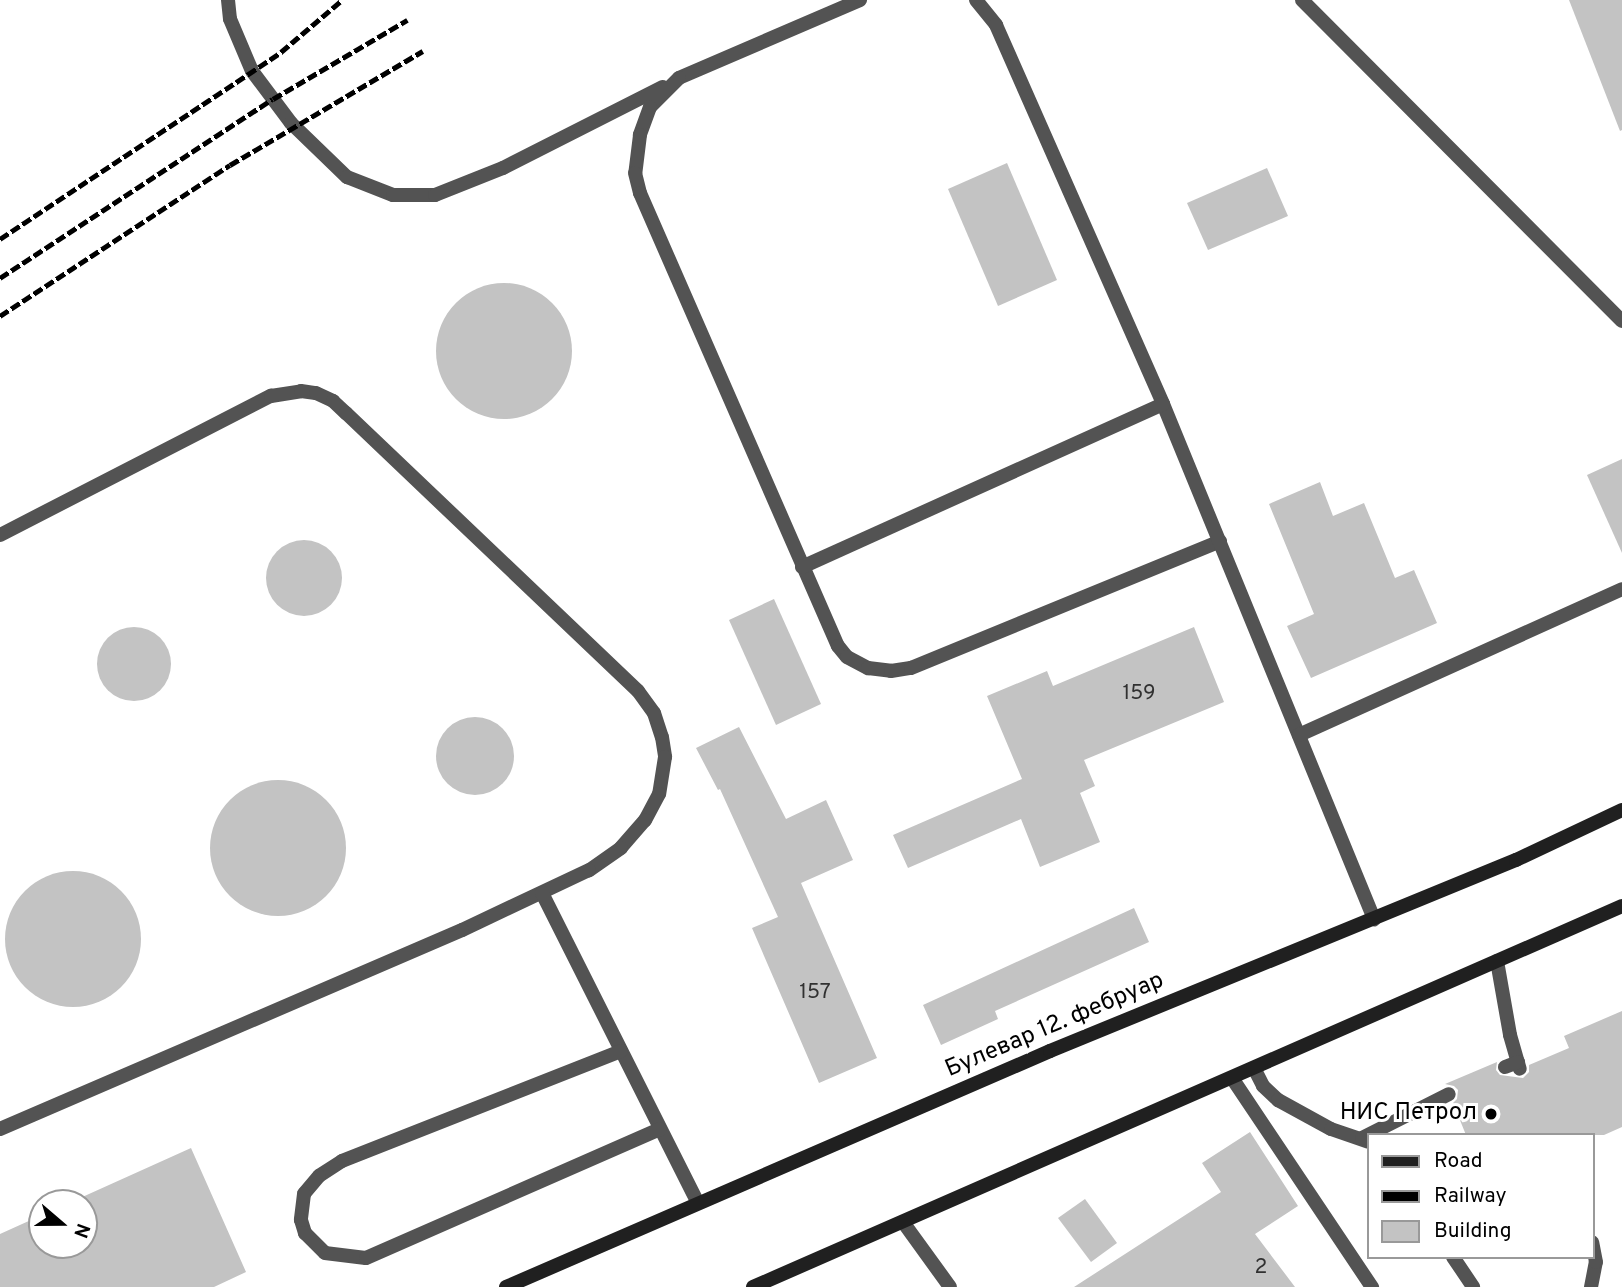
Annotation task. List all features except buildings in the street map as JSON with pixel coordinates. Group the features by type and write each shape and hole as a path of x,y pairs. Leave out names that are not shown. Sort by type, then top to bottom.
{"main road":[{"name":"Булевар 12. фебруар","path":"506,1287 1050,1051 1516,860 1622,810"},
{"path":"753,1287 1622,906"}],"street":[{"path":"229,0 230,19 252,71 291,123 347,177 393,195 435,195 503,168 680,78 860,0"},
{"path":"976,0 996,25 1163,404 1374,919"},
{"path":"1302,0 1622,321"},
{"path":"680,78 650,107 640,135 635,173 646,206 802,567 838,646 847,657 868,668 891,671 920,666 1220,541"},
{"path":"0,535 271,396 301,391 332,401 638,691 654,713 665,757 659,794 645,820 621,848 606,859 542,893 0,1129"},
{"path":"802,567 1163,404"},
{"path":"1299,735 1622,589"},
{"path":"542,893 698,1203"},
{"path":"1497,961 1514,1066"},
{"path":"621,1051 342,1161 319,1176 304,1194 301,1220 305,1233 325,1253 366,1258 660,1129"},
{"path":"1254,1068 1263,1086 1278,1100 1331,1129 1365,1140"},
{"path":"1232,1078 1372,1287"},
{"path":"1378,1133 1449,1094"},
{"path":"903,1222 950,1287"},
{"path":"1591,1287 1596,1262 1594,1252"},
{"path":"1454,1259 1473,1287"}],"railway":[{"path":"0,239 281,52 342,0"},
{"path":"0,278 273,99 407,20"},
{"path":"0,316 230,165 423,51"}],"place":[{"name":"НИС Петрол","path":"1491,1114"}]}
